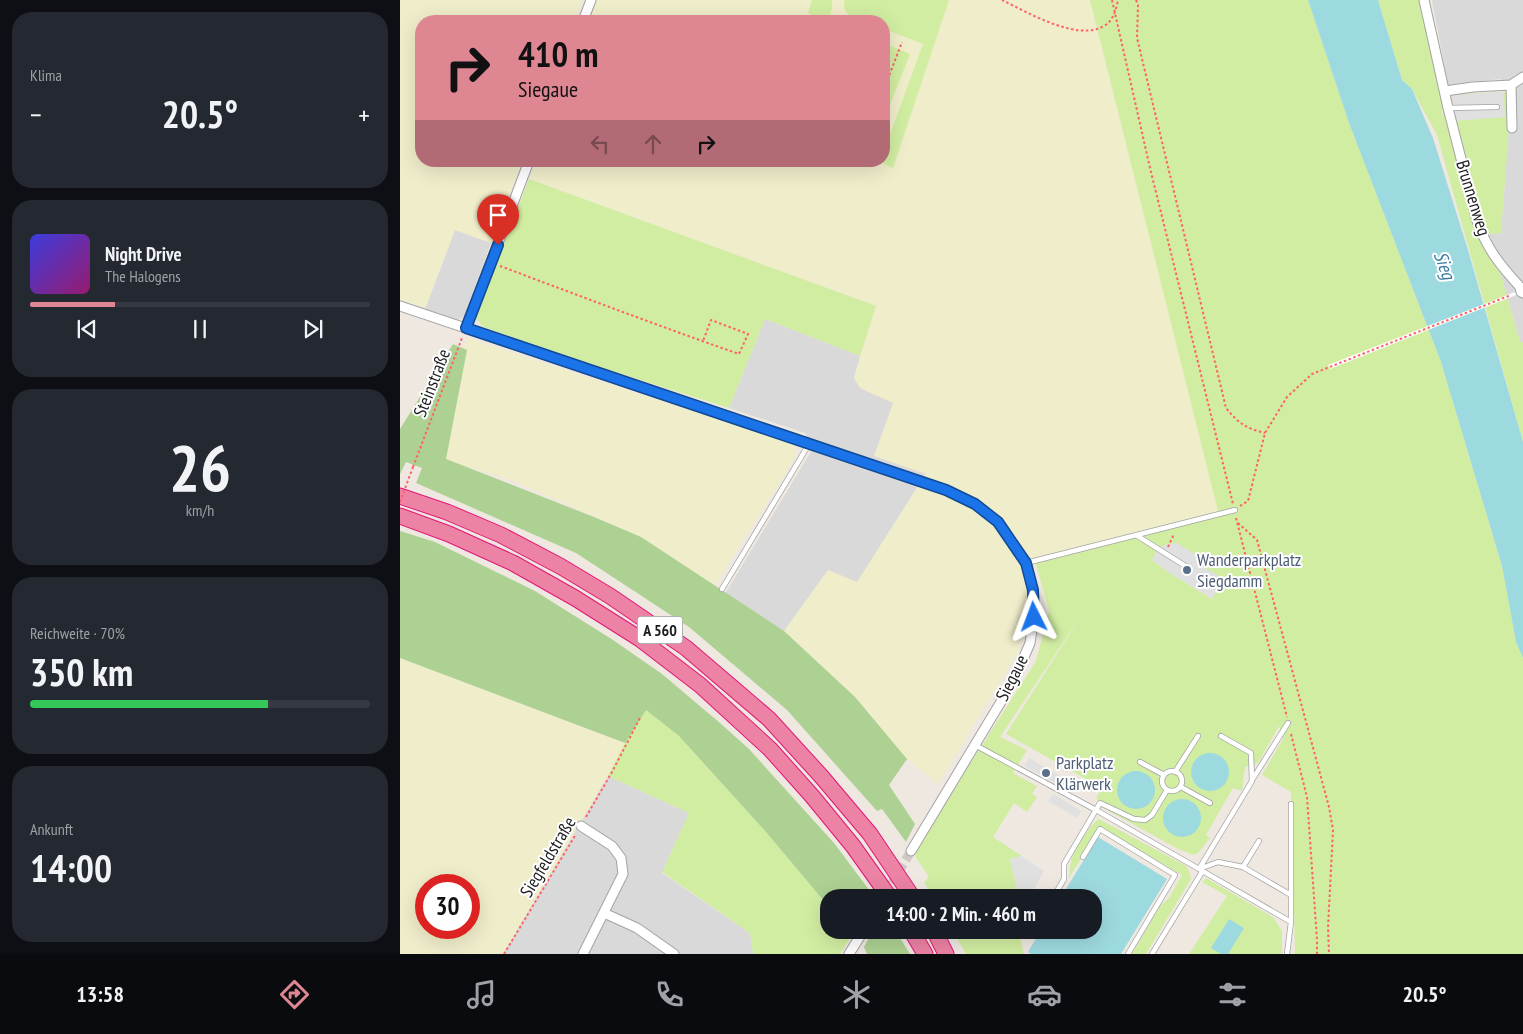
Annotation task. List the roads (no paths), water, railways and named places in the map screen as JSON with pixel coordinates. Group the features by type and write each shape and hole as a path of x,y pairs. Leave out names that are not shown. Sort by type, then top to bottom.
{"highway":[{"name":"A 560","path":"400,496 447,512 501,535 560,566 610,596 686,648 769,720 821,776 870,834 907,889"},
{"name":"A 560","path":"400,516 448,534 513,563 640,639 700,685 770,749 853,846 884,889"},
{"path":"916,939 925,954"},
{"path":"938,939 946,954"}],"street":[{"path":"585,15 591,0"},
{"name":"Brunnenweg","path":"1424,0 1448,108 1477,220 1483,237 1498,263 1520,287 1521,292 1519,294"},
{"path":"1445,91 1473,86 1511,84 1523,77"},
{"path":"1511,84 1512,128"},
{"path":"466,328 527,167"},
{"name":"Siegaue","path":"400,306 946,490 975,504 998,522 1026,563 1033,590 1034,617 1030,643 1019,669 911,851"},
{"path":"581,826 612,846 621,858 623,874 583,954"},
{"path":"604,913 637,928 674,954"},
{"path":"849,954 858,939"}],"lane":[{"path":"1448,108 1497,106"},
{"path":"722,588 809,444"},
{"path":"1026,563 1235,510"},
{"path":"1136,535 1187,567"},
{"path":"1152,954 1252,781 1288,723"},
{"path":"1175,772 1198,736"},
{"path":"1221,736 1251,753 1252,781"},
{"path":"975,745 1096,810 1291,922"},
{"path":"1140,762 1164,775"},
{"path":"1169,772 1175,772 1180,775 1181,787 1175,791 1167,790 1163,786 1162,780 1164,775 1169,772"},
{"path":"1181,787 1210,803"},
{"path":"1058,889 1064,879 1064,864 1100,803 1134,818 1145,820 1152,815 1167,790"},
{"path":"1287,954 1291,922 1291,804"},
{"path":"1083,857 1100,830 1175,875 1128,954"},
{"path":"1243,867 1260,841"},
{"path":"1201,870 1218,862 1243,867 1291,895"}],"water":[{"name":"Sieg","path":"1308,0 1378,0 1402,80 1412,89 1433,138 1468,250 1523,442 1523,658 1516,642 1502,566 1441,362 1349,123"},
{"path":"1210,753 1224,758 1229,772 1224,786 1210,791 1196,786 1191,772 1196,758"},
{"path":"1136,771 1150,776 1155,790 1150,804 1136,809 1122,804 1117,790 1122,776"},
{"path":"1182,799 1196,804 1201,818 1196,832 1182,837 1168,832 1163,818 1168,804"},
{"path":"1098,837 1167,879 1121,954 1031,954 1028,952 1036,939 1102,939 1102,889 1066,889"},
{"path":"1229,919 1244,928 1228,954 1221,954 1211,948"}],"tunnel":[{"path":"889,889 911,851"}],"place":[{"name":"Wanderparkplatz Siegdamm","path":"1187,570"},
{"name":"Parkplatz Klärwerk","path":"1046,773"}]}
